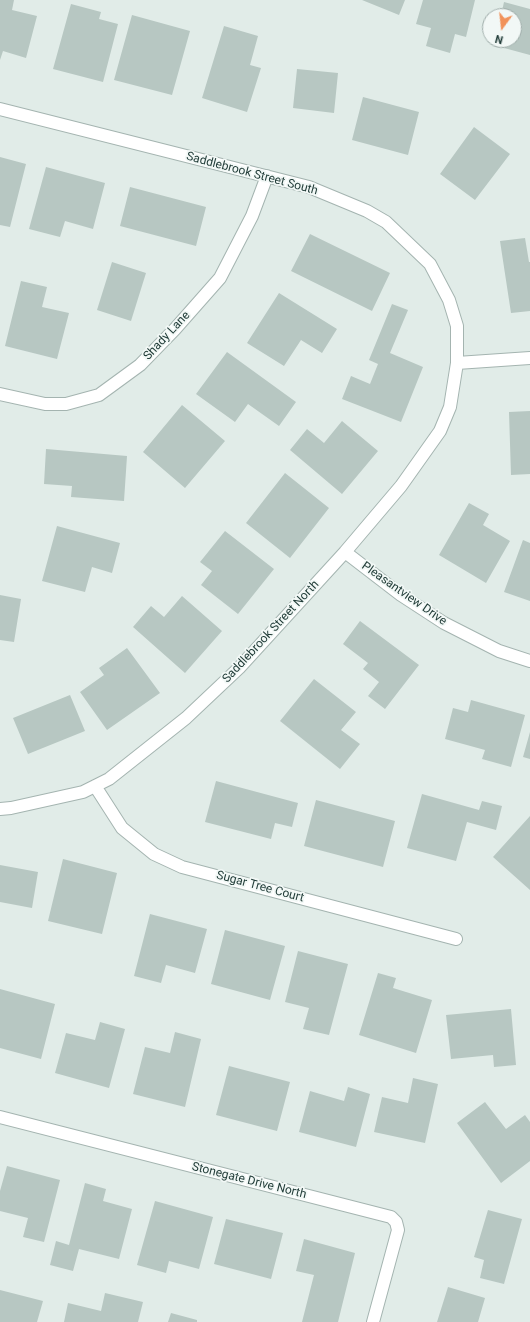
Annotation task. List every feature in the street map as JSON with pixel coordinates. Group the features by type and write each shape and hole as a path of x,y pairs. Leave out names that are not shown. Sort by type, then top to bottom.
{"street":[{"name":"Saddlebrook Street South","path":"0,109 309,187 367,211 386,222 430,264 449,300 457,326 457,363"},
{"name":"Shady Lane","path":"0,394 45,404 66,404 99,395 140,365 175,329 220,278 252,216 266,176"},
{"path":"457,363 530,358"},
{"name":"Saddlebrook Street North","path":"0,808 11,808 83,792 109,779 186,718 239,668 345,552 401,486 440,431 450,407 457,363"},
{"name":"Pleasantview Drive","path":"345,552 401,595 444,623 499,651 530,661"},
{"name":"Sugar Tree Court","path":"95,786 122,828 154,854 182,867 456,939"},
{"name":"Stonegate Drive North","path":"0,1117 391,1217 396,1222 398,1230 373,1322"}],"building":[{"path":"0,0 14,0 12,10 37,16 26,58 3,51 0,60"},
{"path":"362,0 405,0 399,15"},
{"path":"423,0 475,0 466,37 455,34 450,53 426,46 431,28 416,24"},
{"path":"504,2 530,9 530,55 504,48 522,48 522,8 503,8"},
{"path":"71,4 101,12 99,19 118,24 103,82 53,69"},
{"path":"132,15 190,31 172,95 114,80"},
{"path":"224,26 258,36 250,65 261,68 247,112 202,98"},
{"path":"297,69 338,73 334,113 293,108"},
{"path":"363,97 419,112 408,155 352,140"},
{"path":"474,127 510,154 475,200 440,174"},
{"path":"0,157 26,164 10,227 0,225"},
{"path":"46,167 105,183 93,229 65,221 60,237 29,229"},
{"path":"130,187 206,207 196,246 120,226"},
{"path":"310,234 390,273 372,311 291,271"},
{"path":"525,238 530,262 530,311 511,313 500,241"},
{"path":"112,262 146,273 131,321 97,310"},
{"path":"21,281 47,287 42,307 69,313 57,359 5,346"},
{"path":"279,293 337,329 322,353 301,340 284,366 247,343"},
{"path":"392,304 408,310 390,353 423,367 401,422 342,399 351,376 370,384 378,364 369,360"},
{"path":"227,352 296,402 279,426 248,404 235,422 196,394"},
{"path":"182,405 225,441 185,488 143,452"},
{"path":"530,411 530,474 511,475 509,412"},
{"path":"342,421 378,451 342,494 290,450 307,429 324,443"},
{"path":"46,449 127,456 124,501 71,497 72,486 44,484"},
{"path":"285,473 329,508 290,558 246,523"},
{"path":"469,503 489,514 483,525 510,541 486,583 439,555"},
{"path":"57,526 120,543 112,573 92,567 85,592 42,581"},
{"path":"225,531 274,569 238,614 201,585 212,571 200,562"},
{"path":"523,540 530,543 530,601 504,592"},
{"path":"0,595 21,599 14,642 0,640"},
{"path":"182,596 222,631 185,673 133,627 151,606 164,617"},
{"path":"360,621 419,665 385,709 368,696 379,682 363,669 368,663 343,644"},
{"path":"127,648 160,693 107,730 80,692 104,675 99,668"},
{"path":"314,679 356,712 341,730 360,744 340,769 280,721"},
{"path":"70,695 85,731 28,754 13,718"},
{"path":"471,700 525,715 511,767 482,759 485,750 445,739 453,708 468,712"},
{"path":"530,732 530,759 523,757"},
{"path":"216,781 298,803 292,827 275,823 271,839 205,822"},
{"path":"422,794 479,810 482,801 502,806 496,830 467,822 456,861 407,848"},
{"path":"316,800 395,821 383,867 304,846"},
{"path":"530,816 530,890 493,857"},
{"path":"63,859 117,873 102,934 48,921"},
{"path":"0,865 38,872 32,908 0,902"},
{"path":"150,914 207,929 195,973 166,965 161,983 134,976"},
{"path":"225,930 285,946 270,1000 211,984"},
{"path":"298,951 348,964 329,1035 303,1029 309,1008 285,1002"},
{"path":"378,973 396,978 393,988 432,1000 416,1053 359,1035"},
{"path":"0,989 55,1004 41,1059 0,1048"},
{"path":"511,1009 516,1065 494,1067 493,1055 451,1059 446,1015"},
{"path":"100,1022 125,1029 109,1088 55,1073 66,1033 95,1040"},
{"path":"175,1032 201,1039 185,1107 133,1094 145,1047 170,1053"},
{"path":"229,1066 290,1082 277,1131 216,1115"},
{"path":"413,1078 438,1084 425,1143 374,1132 382,1097 408,1103"},
{"path":"348,1087 370,1094 356,1147 299,1132 310,1091 344,1101"},
{"path":"485,1102 506,1129 525,1115 530,1122 530,1161 501,1183 457,1123"},
{"path":"7,1166 60,1180 44,1242 23,1237 28,1218 0,1211 0,1191"},
{"path":"85,1183 106,1189 103,1201 132,1209 119,1259 79,1249 73,1271 50,1265 56,1241 69,1245"},
{"path":"155,1201 213,1217 199,1269 169,1261 166,1273 137,1265"},
{"path":"488,1210 522,1219 504,1284 480,1278 484,1260 474,1257"},
{"path":"226,1219 283,1233 271,1279 214,1264"},
{"path":"304,1239 355,1253 338,1322 302,1322 314,1275 296,1271"},
{"path":"448,1287 485,1298 478,1322 437,1322"},
{"path":"0,1290 43,1301 37,1322 0,1322"},
{"path":"105,1293 143,1302 138,1322 64,1322 68,1303 101,1311"},
{"path":"171,1313 197,1320 197,1322 168,1322"}]}
